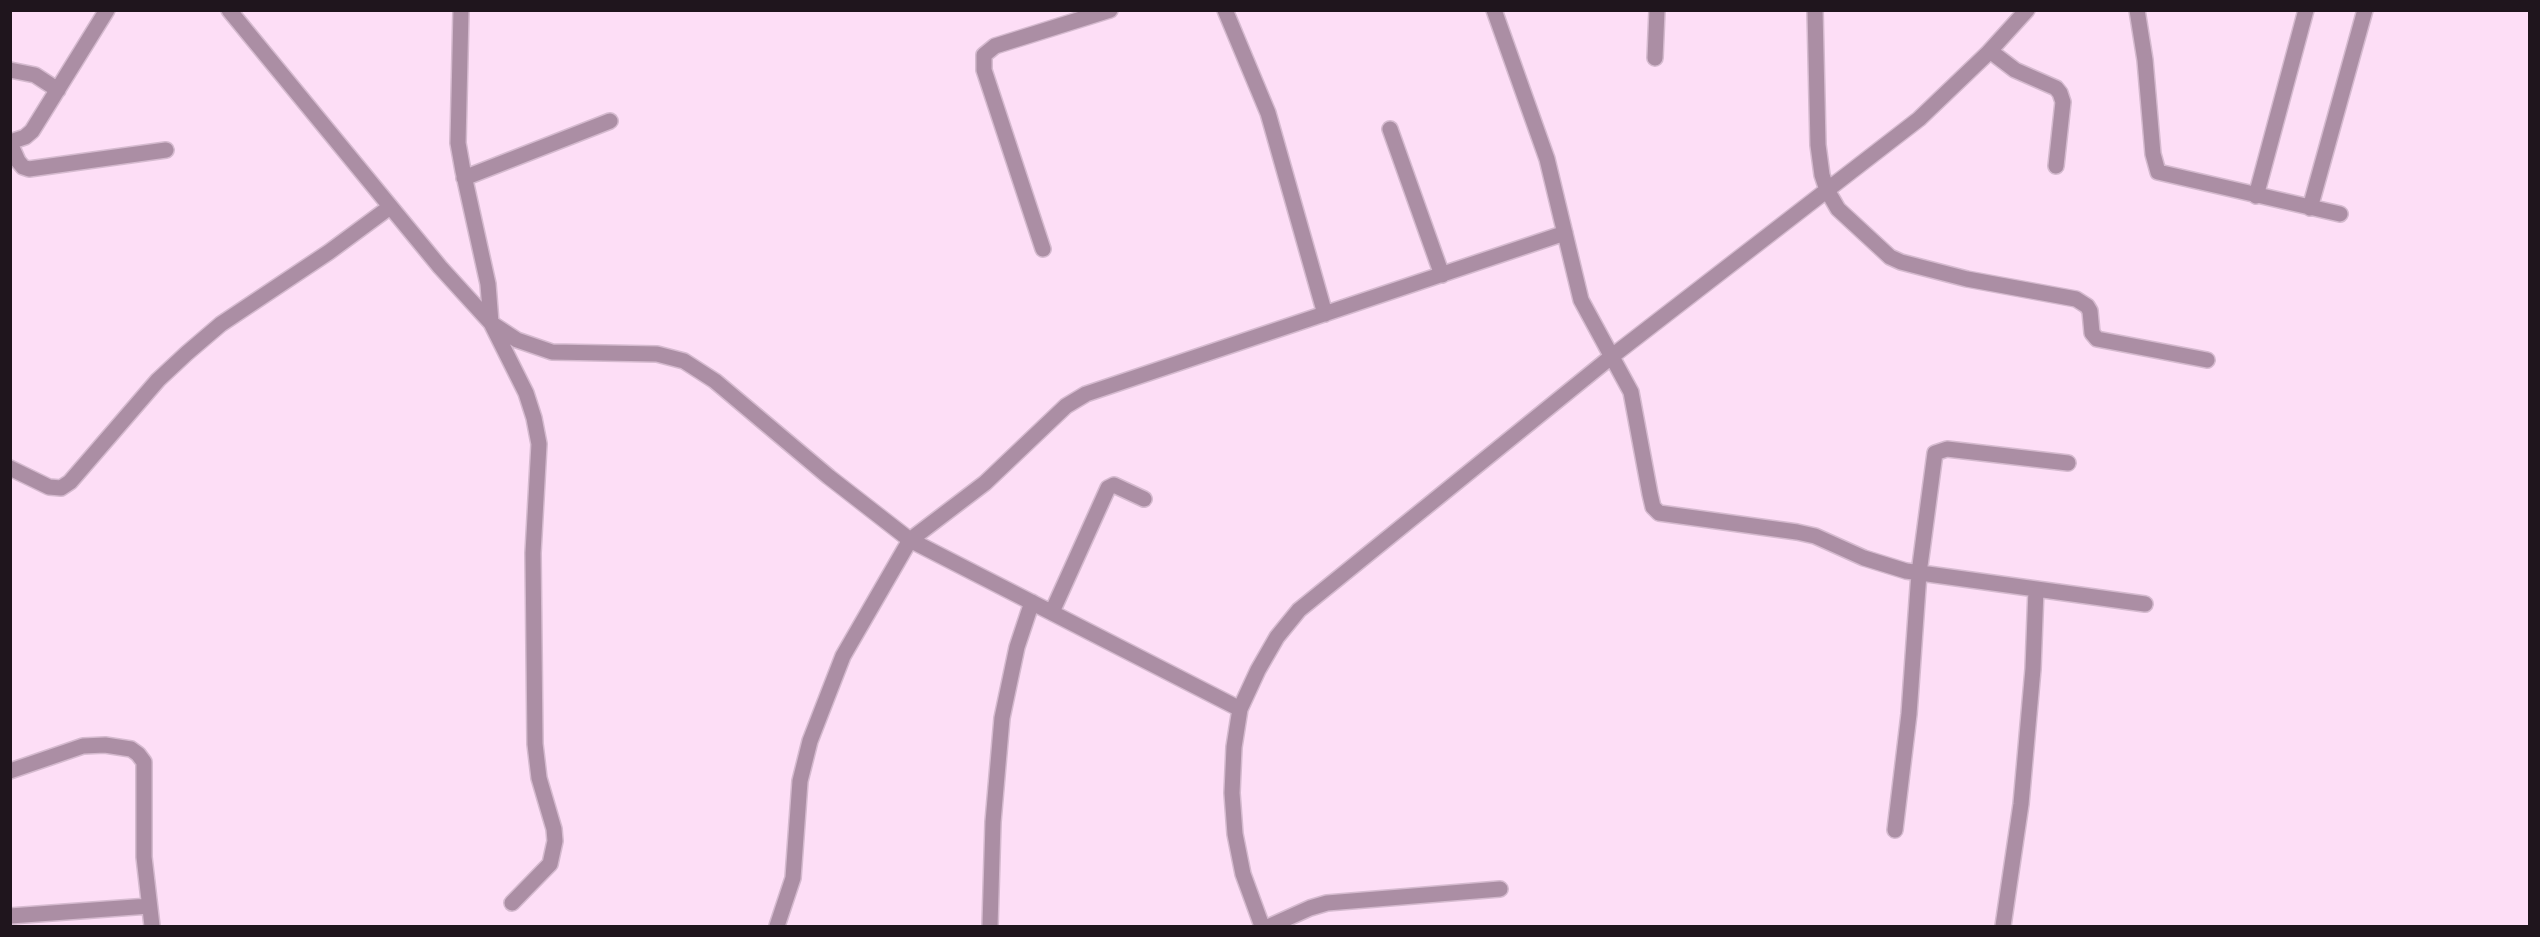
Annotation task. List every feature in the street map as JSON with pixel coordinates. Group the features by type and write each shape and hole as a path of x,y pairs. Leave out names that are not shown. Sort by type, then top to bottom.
{"street":[{"path":"106,10 32,131 25,137 10,142 18,161 29,169 166,150"},
{"path":"229,10 440,267 491,323 517,340 552,352 657,354 684,361 715,381 789,445 910,540 1240,709"},
{"path":"461,10 458,143 464,177 488,284 491,323 526,393 539,444 532,553 535,744 539,778 554,829 555,842 550,864 512,903"},
{"path":"1042,249 984,70 984,55 995,46 1110,10"},
{"path":"1225,10 1258,86 1325,314"},
{"path":"1494,10 1547,159 1581,300 1631,392 1653,507 1659,513 1806,534 1864,558 1919,573 2145,604"},
{"path":"1655,58 1657,10"},
{"path":"1815,10 1818,145 1822,175 1832,200 1895,260 1967,279 2076,299 2087,306 2090,311 2092,333 2097,339 2207,360"},
{"path":"1262,927 1243,874 1235,834 1232,793 1234,747 1240,709 1258,670 1277,637 1299,610 1832,200 1990,51 2027,10"},
{"path":"2137,10 2145,60 2153,154 2158,172 2340,214"},
{"path":"2256,196 2306,10"},
{"path":"2310,207 2365,10"},
{"path":"1990,51 2010,66 2056,88 2063,98 2056,166"},
{"path":"10,70 35,75 58,90"},
{"path":"464,177 610,121"},
{"path":"1390,129 1442,275"},
{"path":"10,468 54,488 60,488 70,482 158,380 187,353 221,324 329,252 390,207"},
{"path":"777,927 793,878 800,781 810,741 843,656 860,622 910,540 985,483 1078,398 1565,233"},
{"path":"1895,830 1909,714 1919,573 1933,459 1939,450 1947,448 2068,463"},
{"path":"1052,612 1108,488 1114,485 1144,498"},
{"path":"2003,927 2021,804 2033,669 2036,590"},
{"path":"990,927 993,811 1002,718 1017,647 1032,602"},
{"path":"10,771 83,746 105,745 130,749 138,754 144,762 144,857 152,927"},
{"path":"1279,922 1327,903 1500,889"},
{"path":"10,916 149,906"}]}
